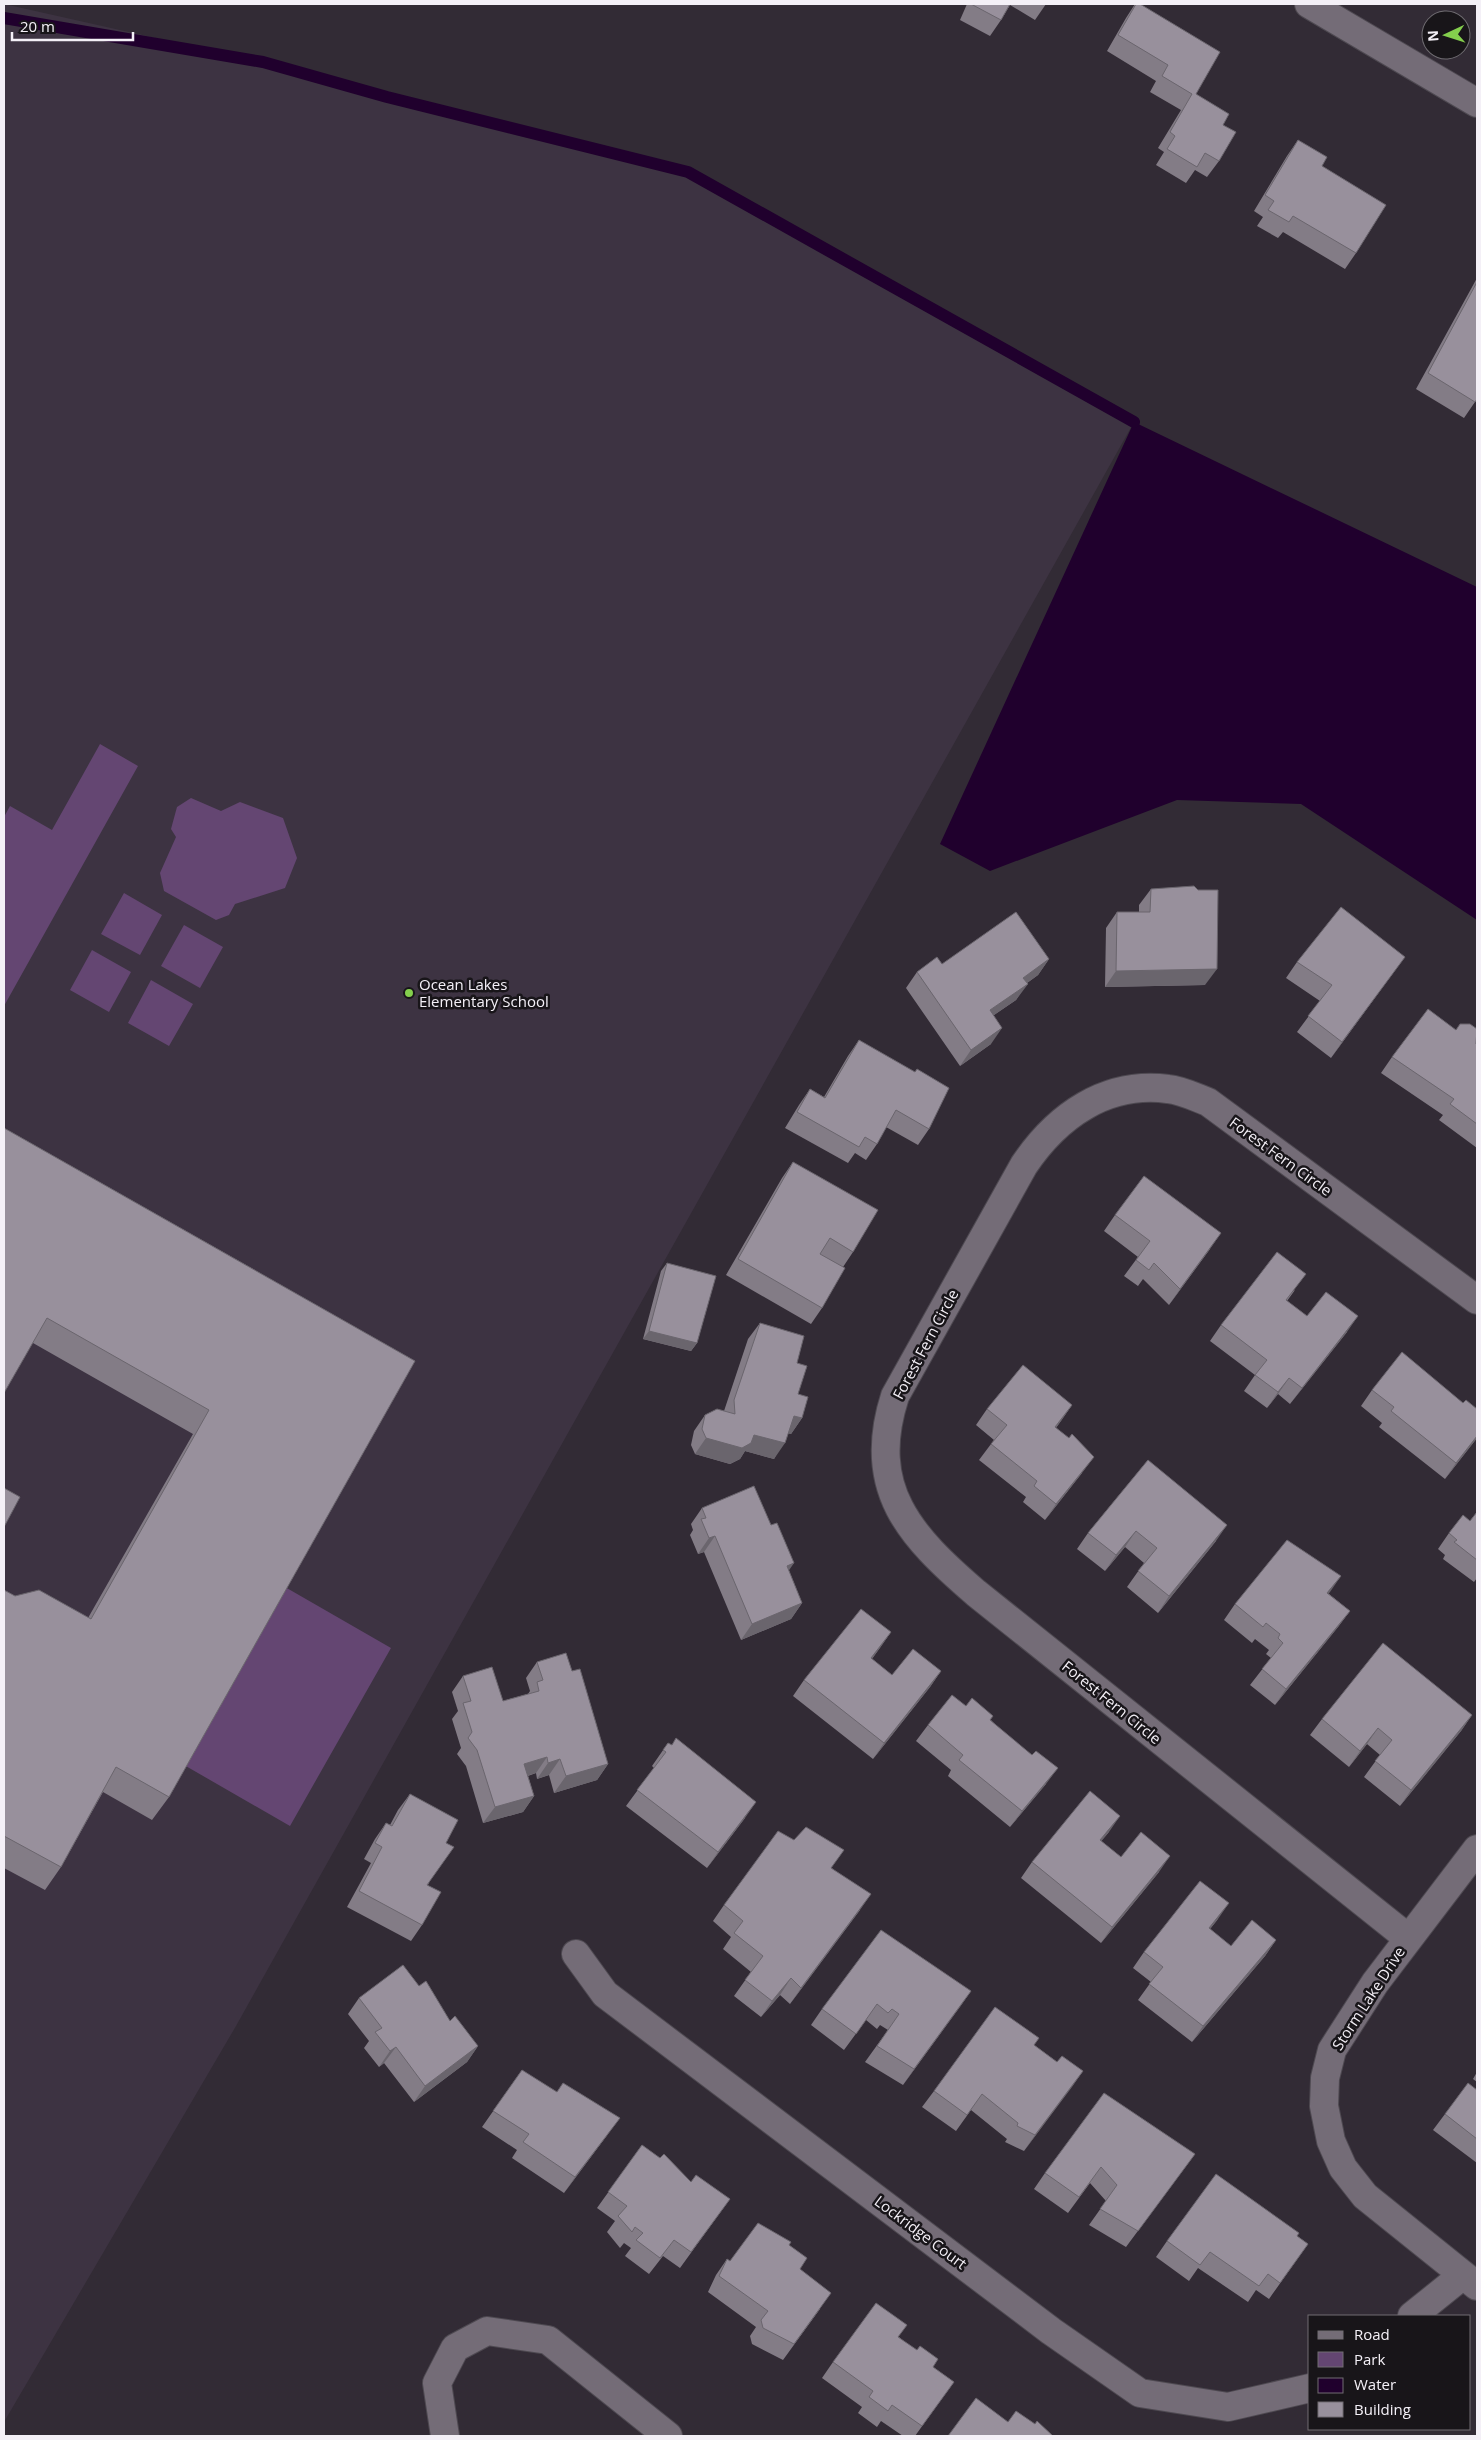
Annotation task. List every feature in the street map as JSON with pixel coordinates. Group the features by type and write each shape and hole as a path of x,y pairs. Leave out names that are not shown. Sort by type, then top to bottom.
{"street":[{"path":"1309,4 1477,103"},
{"name":"Forest Fern Circle","path":"1408,1938 976,1593 934,1557 906,1520 890,1487 885,1452 889,1416 896,1396 1024,1165 1038,1145 1060,1122 1100,1097 1134,1088 1169,1089 1208,1102 1477,1300"},
{"name":"Storm Lake Drive","path":"1470,2281 1365,2196 1342,2168 1331,2141 1324,2106 1325,2078 1332,2050 1375,1983 1477,1849"},
{"name":"Lockridge Court","path":"576,1954 605,1994 1051,2331 1140,2393 1228,2407 1308,2388"},
{"path":"1414,2315 1470,2281"},
{"path":"445,2436 437,2383 455,2348 486,2331 548,2340 668,2436"}],"shaded area":[{"name":"Ocean Lakes Elementary School","path":"4,4 263,62 387,97 688,172 1134,422 236,2026 4,2422"}],"green space":[{"path":"100,744 138,766 4,1006 4,817 10,806 52,830"},
{"path":"191,798 221,811 240,802 283,818 297,858 285,888 235,904 229,915 216,920 164,891 160,873 176,837 171,829 177,807"},
{"path":"124,893 162,915 140,955 101,934"},
{"path":"184,925 223,947 200,988 161,966"},
{"path":"92,950 131,972 109,1012 70,990"},
{"path":"151,980 193,1004 169,1046 128,1023"},
{"path":"285,1587 391,1648 290,1826 184,1765"}],"water":[{"path":"1134,422 1477,587 1477,920 1301,804 1177,800 990,871 940,844"}],"building":[{"path":"971,4 1010,4 1001,20"},
{"path":"1136,4 1140,4 1220,52 1196,94 1229,114 1223,125 1236,132 1219,161 1205,153 1197,167 1167,149 1175,136 1170,132 1192,94 1162,76 1168,65 1118,35"},
{"path":"1298,140 1327,157 1322,166 1386,205 1356,253 1293,216 1289,222 1268,210 1274,201 1265,195"},
{"path":"1477,282 1477,399 1475,402 1428,373"},
{"path":"1194,886 1198,890 1218,890 1217,969 1116,971 1117,912 1150,912 1151,889"},
{"path":"1341,907 1405,957 1342,1042 1308,1016 1332,985 1297,962"},
{"path":"1016,912 1049,959 1023,978 1028,984 990,1010 1002,1028 971,1050 917,972 937,957 942,964"},
{"path":"1428,1009 1456,1030 1460,1024 1470,1024 1477,1029 1477,1124 1450,1104 1454,1099 1392,1057"},
{"path":"859,1040 915,1072 917,1069 949,1088 929,1129 896,1110 877,1144 865,1137 859,1147 797,1112 810,1089 825,1098"},
{"path":"4,1128 415,1361 169,1797 116,1767 61,1867 4,1836 4,1590 15,1596 39,1590 91,1619 209,1410 47,1318 4,1393"},
{"path":"793,1162 878,1210 853,1252 830,1238 820,1254 845,1268 822,1308 738,1259"},
{"path":"1144,1176 1221,1233 1180,1289 1154,1263 1149,1270 1136,1260 1150,1241 1115,1215"},
{"path":"1277,1252 1306,1274 1286,1300 1307,1316 1326,1292 1358,1316 1302,1388 1289,1378 1278,1392 1255,1375 1267,1360 1221,1325"},
{"path":"667,1263 716,1276 697,1343 649,1331"},
{"path":"760,1323 804,1336 797,1363 807,1366 798,1394 808,1397 802,1418 794,1416 785,1443 754,1435 751,1443 742,1448 706,1438 702,1429 705,1415 717,1409 735,1414 734,1400"},
{"path":"1402,1352 1463,1403 1466,1400 1477,1409 1477,1436 1456,1463 1391,1411 1394,1407 1372,1390"},
{"path":"1023,1365 1072,1405 1055,1427 1069,1438 1072,1434 1094,1457 1056,1504 1034,1486 1037,1481 991,1444 1007,1425 987,1409"},
{"path":"1148,1460 1227,1525 1169,1596 1138,1571 1157,1548 1136,1531 1116,1555 1088,1533"},
{"path":"754,1486 771,1525 777,1523 794,1563 787,1566 802,1603 752,1624 715,1536 709,1538 701,1519 706,1518 702,1508"},
{"path":"4,1488 20,1497 4,1527"},
{"path":"1477,1512 1477,1560 1454,1542 1457,1540 1449,1533 1463,1515 1470,1521"},
{"path":"1287,1540 1341,1576 1327,1593 1350,1611 1286,1689 1262,1669 1283,1643 1278,1638 1280,1634 1266,1623 1263,1627 1235,1604"},
{"path":"861,1609 891,1632 871,1658 892,1675 913,1649 941,1671 884,1743 804,1680"},
{"path":"1383,1643 1472,1715 1411,1790 1375,1761 1392,1740 1378,1728 1360,1751 1322,1719"},
{"path":"566,1653 572,1671 580,1669 608,1764 566,1776 560,1759 548,1763 547,1757 524,1764 534,1796 495,1807 477,1750 468,1738 472,1732 463,1703 471,1701 463,1676 492,1667 503,1701 539,1691 537,1682 543,1680 537,1662"},
{"path":"952,1695 966,1706 972,1698 993,1716 990,1720 1032,1755 1036,1751 1058,1768 1022,1811 959,1760 963,1755 928,1725"},
{"path":"676,1738 756,1802 718,1852 637,1790 666,1752 663,1750 668,1743 672,1745"},
{"path":"1090,1791 1120,1816 1100,1840 1121,1857 1141,1832 1170,1856 1112,1927 1032,1862"},
{"path":"410,1794 458,1820 446,1843 454,1847 427,1885 441,1892 422,1925 359,1891 382,1847 375,1843 386,1823 392,1826"},
{"path":"806,1827 844,1850 831,1868 871,1894 801,1988 791,1978 772,2001 745,1980 763,1956 734,1933 743,1921 724,1905 778,1831 794,1840"},
{"path":"1200,1881 1229,1903 1209,1928 1231,1946 1252,1920 1276,1940 1203,2026 1149,1984 1163,1967 1144,1952"},
{"path":"881,1930 971,1991 914,2069 877,2046 899,2014 892,2009 888,2013 877,2004 856,2034 822,2009"},
{"path":"403,1965 419,1986 426,1981 450,2021 455,2016 478,2046 425,2086 396,2047 390,2051 375,2032 382,2028 359,1998"},
{"path":"995,2007 1039,2038 1034,2045 1057,2062 1062,2056 1083,2071 1035,2135 1017,2126 1018,2123 982,2094 967,2115 934,2091"},
{"path":"522,2070 557,2092 563,2083 620,2118 575,2177 523,2142 529,2134 493,2111"},
{"path":"1468,2083 1477,2090 1477,2139 1445,2114"},
{"path":"1104,2093 1195,2154 1138,2231 1100,2209 1117,2185 1101,2167 1079,2197 1045,2173"},
{"path":"642,2145 660,2158 664,2154 691,2182 696,2175 730,2199 691,2252 674,2240 660,2258 636,2240 643,2233 635,2227 632,2232 618,2216 627,2206 608,2192"},
{"path":"1216,2174 1299,2233 1297,2236 1308,2244 1280,2283 1268,2274 1259,2286 1210,2252 1200,2265 1167,2241"},
{"path":"758,2223 791,2242 789,2245 807,2258 800,2269 831,2293 794,2344 763,2328 761,2320 768,2311 719,2276 727,2259 730,2261"},
{"path":"876,2303 907,2325 898,2337 917,2350 920,2346 938,2359 933,2367 954,2382 922,2426 892,2405 888,2411 869,2397 873,2391 833,2362"},
{"path":"976,2398 1008,2422 1016,2411 1035,2424 1037,2421 1053,2436 948,2436"}],"waterway":[{"path":"4,18 263,62 387,97 688,172 1134,422"}],"place":[{"name":"Ocean Lakes Elementary School","path":"409,993"}]}
